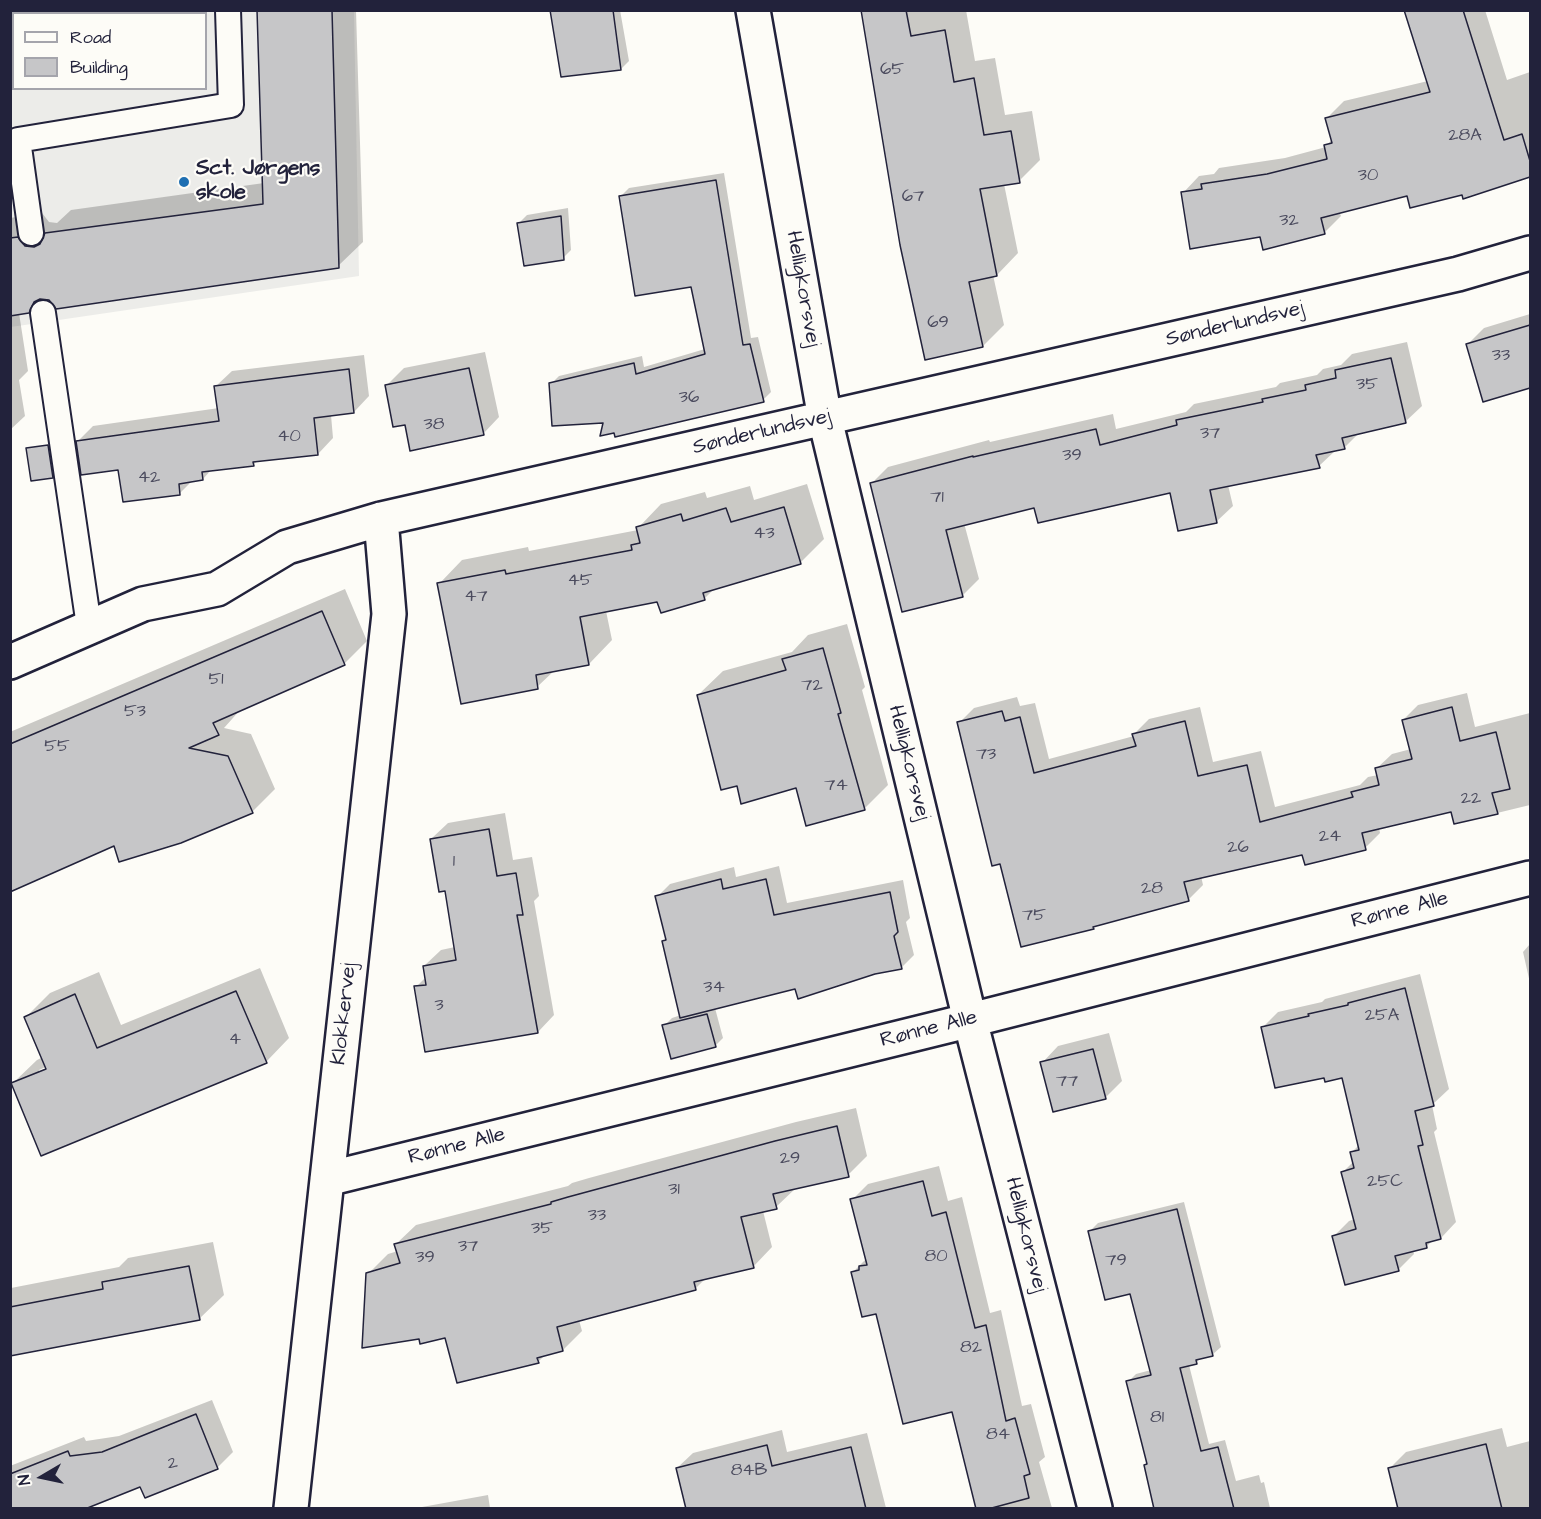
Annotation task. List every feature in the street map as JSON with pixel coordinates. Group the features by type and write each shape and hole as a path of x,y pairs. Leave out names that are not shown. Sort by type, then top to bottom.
{"street":[{"name":"Helligkorsvej","path":"753,10 825,419 970,1020 1095,1509"},
{"name":"Sønderlundsvej","path":"10,662 142,604 217,589 287,547 381,519 1458,274 1530,253"},
{"name":"Klokkervej","path":"291,1509 389,614 381,519"},
{"name":"Rønne Alle","path":"327,1179 970,1020 1530,878"}],"lane":[{"path":"31,233 18,140 231,105 228,10"},
{"path":"43,313 88,626"}],"shaded area":[{"name":"Sct. Jørgens skole","path":"10,11 354,11 359,276 11,327"}],"building":[{"path":"257,10 332,10 339,268 56,309 49,300 40,299 34,302 29,313 10,316 10,238 18,237 25,246 34,247 40,244 45,233 263,204"},
{"path":"550,10 613,10 621,70 561,77"},
{"path":"861,10 906,10 911,36 945,30 954,82 974,78 984,135 1011,131 1020,183 980,189 997,276 969,282 983,347 925,360 900,245"},
{"path":"1404,10 1463,10 1504,140 1522,134 1530,161 1530,177 1463,199 1462,195 1410,208 1407,196 1321,218 1325,234 1263,250 1260,237 1190,249 1181,192 1202,189 1201,184 1267,174 1327,159 1324,145 1332,143 1325,118 1430,92"},
{"path":"716,180 743,345 750,344 764,402 615,437 614,433 600,436 603,423 552,426 549,383 634,363 636,374 705,354 691,287 635,296 619,196"},
{"path":"561,216 564,260 524,266 517,223"},
{"path":"1530,325 1530,388 1483,402 1466,344"},
{"path":"1391,358 1406,423 1342,438 1345,449 1316,455 1320,468 1210,490 1217,523 1178,531 1170,493 1038,523 1034,508 946,530 963,597 902,612 870,483 973,456 1096,429 1100,445 1177,425 1176,420 1263,402 1262,399 1306,390 1305,385 1336,378 1335,370"},
{"path":"469,368 484,435 410,451 405,425 393,427 385,385"},
{"path":"349,369 354,413 314,418 318,455 253,462 254,466 202,472 203,480 179,484 180,495 123,502 118,470 81,475 76,441 219,421 214,386"},
{"path":"48,445 53,478 31,481 26,448"},
{"path":"784,507 801,564 703,593 705,600 661,613 657,602 580,617 589,665 536,675 538,689 461,704 437,583 505,570 506,574 632,550 631,545 640,543 636,527 681,514 683,521 726,508 731,522"},
{"path":"322,611 345,665 213,723 219,735 189,748 228,756 253,813 181,843 119,862 114,846 10,892 10,744"},
{"path":"823,648 841,713 838,714 865,810 806,826 796,788 741,804 737,786 721,790 697,695 786,670 782,659"},
{"path":"1452,707 1460,741 1496,732 1510,789 1492,793 1498,814 1454,824 1451,812 1362,833 1366,850 1305,865 1302,855 1184,882 1189,901 1093,927 1094,929 1021,947 1000,864 992,866 957,722 1002,711 1005,721 1020,717 1034,773 1136,746 1132,734 1185,721 1198,776 1247,765 1260,822 1353,797 1351,792 1379,785 1375,768 1412,759 1402,720"},
{"path":"489,829 497,876 516,873 523,915 517,915 538,1033 425,1052 414,986 426,985 423,966 456,960 445,891 439,892 430,839"},
{"path":"721,879 723,889 766,879 774,915 890,892 898,932 894,936 902,969 875,974 798,999 795,989 680,1018 662,941 666,940 655,896"},
{"path":"1405,988 1434,1106 1415,1111 1423,1145 1418,1146 1441,1239 1426,1243 1427,1248 1395,1256 1399,1271 1345,1285 1332,1236 1356,1229 1341,1172 1354,1168 1350,1152 1359,1150 1342,1078 1325,1082 1324,1078 1275,1088 1261,1027 1309,1016 1308,1014"},
{"path":"236,991 267,1063 41,1156 11,1083 46,1069 24,1017 75,994 97,1048"},
{"path":"707,1014 716,1047 671,1059 662,1025"},
{"path":"1093,1049 1106,1099 1053,1112 1040,1062"},
{"path":"837,1126 849,1177 773,1194 777,1209 741,1217 754,1268 694,1282 696,1290 557,1327 563,1351 537,1358 539,1363 457,1383 445,1338 420,1344 419,1339 362,1348 366,1273 400,1263 394,1244"},
{"path":"923,1181 932,1216 946,1212 975,1328 986,1325 1006,1421 1015,1418 1030,1474 1024,1476 1029,1498 988,1509 976,1509 952,1412 903,1424 876,1314 862,1317 851,1272 859,1270 859,1266 867,1265 850,1199"},
{"path":"1177,1209 1213,1356 1196,1360 1197,1364 1180,1368 1201,1451 1218,1447 1234,1509 1154,1509 1144,1465 1147,1464 1126,1381 1151,1375 1130,1294 1105,1300 1088,1231"},
{"path":"189,1266 200,1320 10,1356 10,1307 103,1289 102,1282"},
{"path":"196,1414 218,1469 145,1498 140,1487 85,1509 10,1509 10,1474 68,1451 70,1456 102,1452"},
{"path":"1486,1444 1502,1509 1398,1509 1388,1468"},
{"path":"767,1445 772,1466 851,1447 866,1509 686,1509 676,1468"}],"place":[{"name":"Sct. Jørgens skole","path":"184,182"}]}
